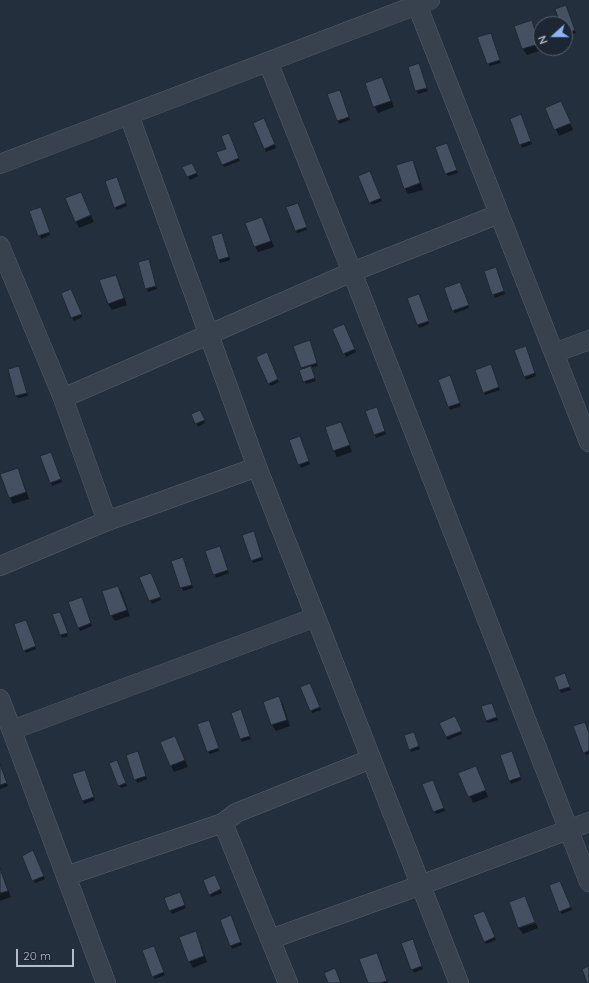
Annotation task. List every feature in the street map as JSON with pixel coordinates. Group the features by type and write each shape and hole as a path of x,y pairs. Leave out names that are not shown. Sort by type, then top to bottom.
{"street":[{"path":"0,164 424,2 499,214 589,442"},
{"path":"268,62 352,272 589,882"},
{"path":"130,115 257,467 422,885 459,983"},
{"path":"63,398 352,272 499,214"},
{"path":"0,246 63,398 107,521"},
{"path":"554,353 589,340"},
{"path":"0,566 107,521 257,467"},
{"path":"12,730 316,617"},
{"path":"0,699 106,983"},
{"path":"66,876 223,823 236,813 371,759"},
{"path":"271,939 422,885 589,822"},
{"path":"223,823 288,983"}],"building":[{"path":"566,5 570,16 557,16 555,9"},
{"path":"532,20 533,46 522,49 514,26"},
{"path":"491,33 500,60 487,64 477,37"},
{"path":"419,63 427,88 415,91 408,67"},
{"path":"382,77 391,101 373,107 365,83"},
{"path":"340,90 349,117 337,121 327,94"},
{"path":"561,101 571,123 554,130 545,108"},
{"path":"521,114 531,141 519,145 510,119"},
{"path":"264,118 275,144 264,149 253,123"},
{"path":"229,133 239,158 222,165 216,152 226,149 221,136"},
{"path":"447,143 457,170 445,174 435,147"},
{"path":"413,160 420,183 404,189 396,165"},
{"path":"192,163 197,173 187,177 182,167"},
{"path":"370,171 381,198 369,203 358,176"},
{"path":"117,177 126,203 114,208 105,181"},
{"path":"81,192 91,215 75,222 65,198"},
{"path":"298,203 307,227 295,231 286,207"},
{"path":"41,207 50,232 38,236 29,211"},
{"path":"262,217 271,241 254,247 245,223"},
{"path":"222,233 229,257 218,260 211,236"},
{"path":"149,259 156,286 145,289 138,262"},
{"path":"496,267 504,291 492,295 484,271"},
{"path":"116,275 124,298 108,304 99,280"},
{"path":"460,282 469,305 452,311 444,288"},
{"path":"71,289 82,314 71,318 61,293"},
{"path":"419,294 429,321 417,325 407,298"},
{"path":"344,324 355,349 343,354 332,329"},
{"path":"310,340 317,363 301,368 293,346"},
{"path":"526,346 535,373 524,377 514,350"},
{"path":"267,352 278,379 268,384 256,357"},
{"path":"491,364 499,387 483,393 475,370"},
{"path":"19,366 27,393 15,396 8,369"},
{"path":"311,366 315,378 303,382 299,370"},
{"path":"450,375 460,403 448,407 438,380"},
{"path":"377,407 385,431 374,435 365,411"},
{"path":"200,410 205,420 195,424 191,414"},
{"path":"341,422 350,445 333,451 325,427"},
{"path":"300,436 309,461 298,465 289,440"},
{"path":"51,452 61,479 50,483 40,456"},
{"path":"18,468 26,492 9,498 0,474"},
{"path":"254,531 262,557 251,561 242,535"},
{"path":"220,546 228,570 213,575 205,551"},
{"path":"183,557 192,585 180,588 171,561"},
{"path":"151,573 161,597 149,601 139,577"},
{"path":"118,586 127,610 110,616 102,591"},
{"path":"82,597 91,623 78,628 68,602"},
{"path":"60,612 68,633 60,635 52,614"},
{"path":"26,620 36,646 23,651 14,624"},
{"path":"565,673 570,687 559,690 554,677"},
{"path":"310,683 320,707 310,711 300,687"},
{"path":"279,696 287,720 271,725 263,702"},
{"path":"492,703 497,717 486,721 481,706"},
{"path":"241,709 250,736 240,739 231,713"},
{"path":"455,716 462,731 446,737 439,723"},
{"path":"209,720 219,748 207,752 197,724"},
{"path":"585,722 589,733 589,751 583,753 573,726"},
{"path":"414,732 419,746 409,750 404,735"},
{"path":"175,736 185,760 170,766 160,742"},
{"path":"138,751 146,776 134,780 126,755"},
{"path":"512,751 521,777 509,781 500,755"},
{"path":"117,760 126,783 118,786 109,763"},
{"path":"0,764 7,783 0,785"},
{"path":"476,766 486,790 468,797 458,773"},
{"path":"85,770 94,797 82,801 72,774"},
{"path":"433,780 444,808 433,812 422,784"},
{"path":"33,850 44,876 32,881 22,856"},
{"path":"0,868 8,891 0,893"},
{"path":"215,875 221,889 209,895 203,880"},
{"path":"560,881 571,907 559,912 549,885"},
{"path":"180,892 185,905 169,911 164,898"},
{"path":"525,896 535,922 518,928 509,902"},
{"path":"484,911 495,937 484,942 473,915"},
{"path":"231,915 241,942 230,946 220,920"},
{"path":"196,931 204,956 188,962 179,937"},
{"path":"413,939 422,966 411,970 401,943"},
{"path":"154,946 164,972 152,977 142,950"},
{"path":"377,953 387,981 380,983 368,983 359,959"},
{"path":"589,966 589,983 587,983 582,969"},
{"path":"335,968 341,983 328,983 324,973"}]}
